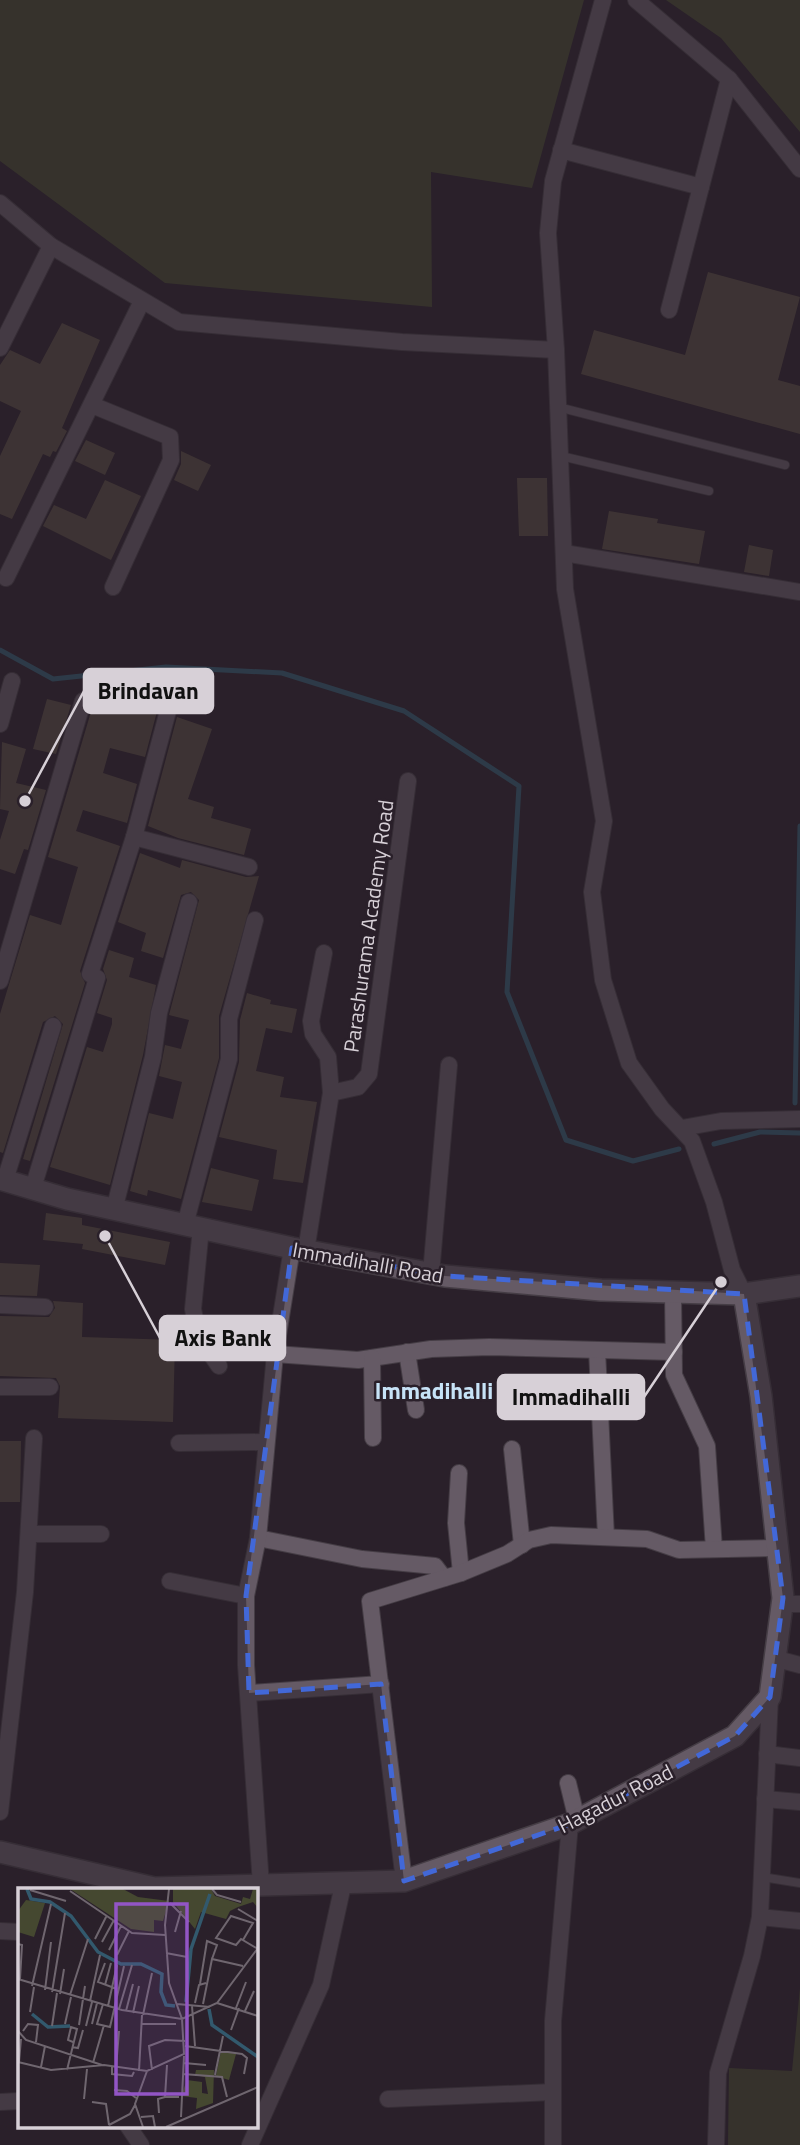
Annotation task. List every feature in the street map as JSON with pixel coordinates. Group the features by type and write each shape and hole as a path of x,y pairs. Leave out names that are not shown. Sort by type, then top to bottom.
{"street":[{"path":"603,0 553,181 548,233 556,350 565,589 604,821 592,892 603,979 629,1063 662,1109 682,1128 696,1153 714,1202 732,1270 744,1294 761,1396 777,1548 791,1604 770,1697 760,1917 752,1956 718,2073 716,2145"},
{"path":"636,0 729,79 800,169"},
{"path":"669,310 729,79"},
{"path":"561,150 701,187"},
{"path":"0,203 51,246 179,321 402,342 556,350"},
{"path":"0,348 51,246"},
{"path":"6,578 142,301"},
{"path":"92,405 170,437 171,460 113,587"},
{"path":"564,553 800,592"},
{"path":"0,724 12,681"},
{"path":"33,1188 97,978 90,974 135,837 175,685"},
{"path":"0,981 4,952 83,701"},
{"name":"Parashurama Academy Road","path":"331,1093 358,1087 369,1074 408,781"},
{"path":"135,837 249,867"},
{"path":"114,1210 153,1057 159,1013 189,902"},
{"path":"219,1366 198,1335 193,1309 193,1227 229,1059 229,1019 255,920"},
{"name":"Parashurama Academy Road","path":"261,1885 246,1596 258,1538 275,1353 331,1093 328,1057 313,1034 310,1021 324,953"},
{"path":"3,1180 52,1026"},
{"path":"431,1273 449,1065"},
{"path":"682,1128 721,1121 800,1119"},
{"name":"Immadihalli Road","path":"3,1180 114,1210 299,1250 431,1273 601,1290 744,1294 800,1286"},
{"path":"673,1292 674,1375 707,1446 713,1549"},
{"path":"0,1305 45,1307"},
{"path":"275,1353 358,1360 408,1352 489,1347 674,1352"},
{"path":"597,1350 606,1538"},
{"path":"408,1352 416,1410"},
{"path":"372,1358 373,1438"},
{"path":"0,1387 50,1387"},
{"path":"0,1812 30,1534 34,1438"},
{"path":"179,1443 265,1442"},
{"path":"512,1448 522,1545"},
{"path":"458,1473 456,1523 461,1573"},
{"path":"30,1534 101,1534"},
{"path":"404,1881 370,1601 461,1573 551,1535 647,1539 679,1550 777,1548"},
{"path":"258,1538 362,1559 435,1566 444,1578"},
{"path":"170,1581 246,1596"},
{"path":"777,1659 800,1665"},
{"path":"249,1693 381,1684"},
{"name":"Hagadur Road","path":"0,1852 154,1888 343,1885 404,1881 574,1822 735,1736 770,1697"},
{"path":"768,1754 800,1758"},
{"path":"553,2145 553,2021 574,1822 568,1783"},
{"path":"765,1799 800,1802"},
{"path":"250,2145 321,1984 343,1885"},
{"path":"760,1917 800,1921"},
{"path":"0,1931 18,1932"},
{"path":"388,2099 553,2092"},
{"path":"0,2102 18,2101"},
{"path":"129,2128 141,2145"}],"lane":[{"path":"558,407 785,465"},
{"path":"561,456 709,491"},
{"path":"762,1877 800,1883"}],"highlighted area":[{"path":"292,1248 445,1276 744,1294 783,1598 770,1697 735,1736 570,1824 404,1881 381,1684 249,1693 246,1596"}],"green space":[{"path":"0,0 584,0 532,188 431,172 432,307 165,283 0,161"},
{"path":"666,0 800,0 800,132 721,38"},
{"path":"800,1988 800,2145 728,2145 729,2068 792,2071"}],"building":[{"path":"708,272 800,297 778,380 800,386 800,434 581,374 594,330 685,355"},
{"path":"62,323 100,340 62,428 67,431 56,452 53,451 50,457 43,454 12,519 0,514 0,456 21,411 0,401 0,365 10,350 40,364"},
{"path":"86,440 115,453 105,475 75,461"},
{"path":"181,451 211,465 198,491 174,480 181,464"},
{"path":"517,478 547,478 548,536 519,536"},
{"path":"105,480 141,496 111,560 43,526 54,505 86,519"},
{"path":"609,511 658,519 657,523 705,531 699,564 602,549"},
{"path":"749,545 773,550 769,576 744,572"},
{"path":"129,693 160,700 145,757 110,748 103,773 137,784 127,823 83,810 76,831 120,846 80,971 85,983 30,1161 23,1159 63,1024 55,1016 43,1022 3,1153 0,1152 0,1014 30,915 61,925 78,867 48,857 93,705 124,713"},
{"path":"47,699 71,705 56,754 33,749"},
{"path":"177,717 212,729 188,799 214,807 211,818 251,829 244,855 178,838 148,826"},
{"path":"2,742 26,749 16,783 46,790 28,850 24,849 15,874 0,869 0,840 9,811 0,809"},
{"path":"140,853 180,868 182,860 246,877 259,876 219,1016 219,1058 181,1199 148,1190 147,1196 130,1191 149,1113 173,1119 182,1082 159,1076 165,1045 181,1049 189,1020 169,1015 199,900 191,892 181,895 163,958 141,951 146,933 118,922"},
{"path":"109,950 134,958 129,977 156,985 143,1055 110,1185 50,1167 87,1047 103,1052 112,1024 112,1018 97,1013 107,980 103,969"},
{"path":"247,993 271,1000 270,1004 297,1009 292,1033 266,1028 256,1071 284,1077 280,1097 317,1102 303,1183 273,1179 277,1150 219,1137 239,1062 240,1020"},
{"path":"211,1168 259,1180 252,1211 202,1202"},
{"path":"46,1213 82,1218 82,1225 170,1242 165,1265 82,1249 83,1244 43,1240"},
{"path":"0,1263 40,1265 37,1296 0,1295"},
{"path":"53,1301 83,1303 82,1337 175,1340 173,1422 58,1418 60,1386 56,1378 0,1376 0,1316 49,1317 55,1308"},
{"path":"0,1441 21,1441 20,1502 0,1502"}],"waterway":[{"path":"0,650 53,679 166,667 282,673 404,711 519,786 507,992 566,1140 633,1161 679,1149"},
{"path":"795,1103 800,826"},
{"path":"714,1144 760,1132 800,1133"}],"place":[{"name":"Brindavan","path":"25,801"},
{"name":"Axis Bank","path":"105,1236"},
{"name":"Immadihalli","path":"721,1282"}],"district":[{"name":"Immadihalli","path":"434,1390"}]}
